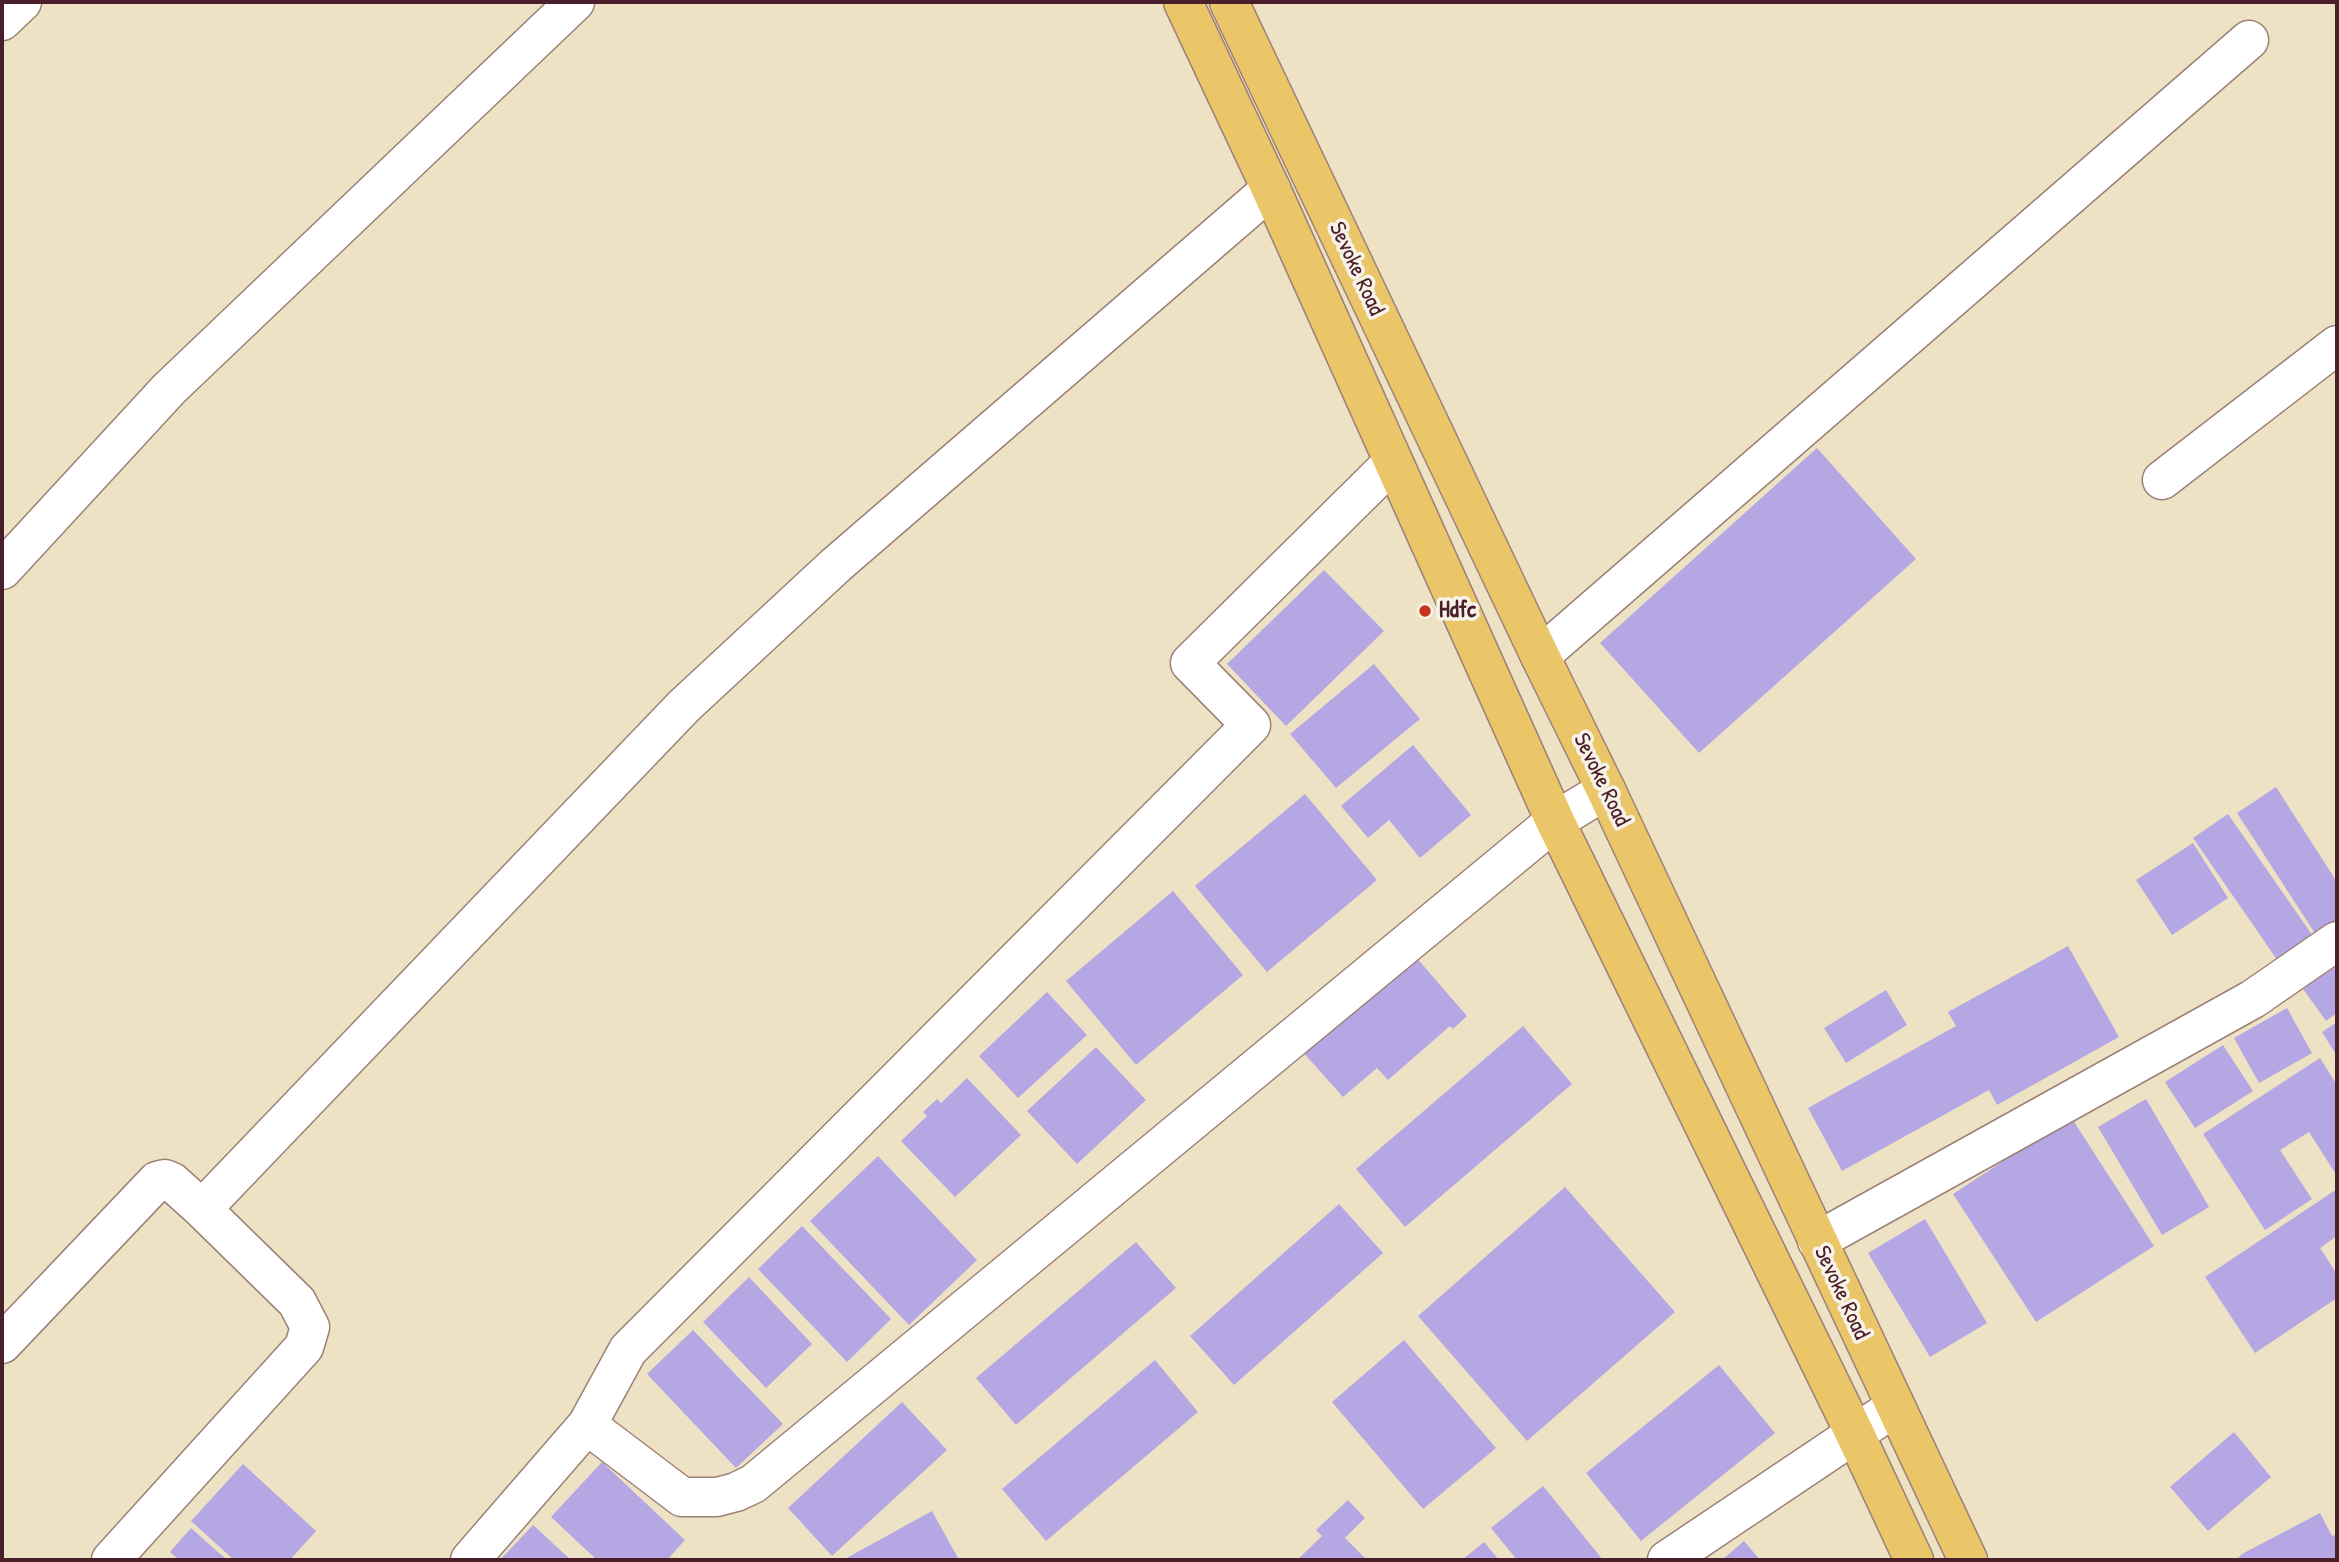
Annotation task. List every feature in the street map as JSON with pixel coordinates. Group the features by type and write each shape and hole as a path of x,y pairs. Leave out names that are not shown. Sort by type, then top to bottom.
{"main road":[{"name":"Sevoke Road","path":"1183,2 1271,189 1555,821 1914,1560"},
{"name":"Sevoke Road","path":"1229,2 1606,790 1968,1560"}],"street":[{"path":"2,21 22,2"},
{"path":"2,570 169,389 575,2"},
{"path":"1540,656 2249,40"},
{"path":"202,1209 684,706 836,565 1271,189"},
{"path":"2162,480 2337,345"},
{"path":"470,1560 587,1425 628,1350 1251,725 1190,663 1393,462"},
{"path":"587,1425 682,1497 717,1497 753,1484 1555,821 1606,790"},
{"path":"1817,1241 2253,999 2337,941"},
{"path":"2,1344 157,1181 165,1179 202,1209 297,1302 310,1327 304,1347 111,1560"},
{"path":"1667,1560 1895,1407"}],"building":[{"path":"1817,448 1916,559 1699,753 1600,643"},
{"path":"1324,570 1384,631 1286,726 1227,664"},
{"path":"1374,664 1420,719 1336,788 1290,734"},
{"path":"1413,745 1471,815 1420,858 1389,820 1368,838 1341,806"},
{"path":"2276,787 2337,882 2337,926 2318,938 2237,813"},
{"path":"1305,794 1377,880 1267,972 1195,886"},
{"path":"2228,814 2315,939 2280,964 2193,838"},
{"path":"2193,843 2228,898 2172,935 2136,880"},
{"path":"1173,891 1243,975 1136,1065 1066,981"},
{"path":"2068,946 2119,1037 1997,1105 1989,1090 1842,1171 1808,1108 1956,1026 1948,1012"},
{"path":"1415,956 1467,1016 1453,1029 1450,1026 1388,1080 1377,1068 1343,1097 1301,1050"},
{"path":"2337,966 2337,1013 2326,1021 2303,989"},
{"path":"1886,990 1907,1025 1846,1063 1824,1028"},
{"path":"1047,992 1087,1035 1018,1098 979,1056"},
{"path":"2287,1008 2312,1053 2259,1083 2234,1038"},
{"path":"2337,1022 2337,1056 2322,1032"},
{"path":"1523,1026 1572,1084 1405,1227 1356,1169"},
{"path":"2223,1045 2253,1091 2195,1128 2165,1082"},
{"path":"1096,1047 1146,1100 1077,1164 1027,1111"},
{"path":"2320,1058 2337,1085 2337,1176 2309,1132 2280,1150 2312,1199 2265,1230 2203,1134"},
{"path":"967,1078 1021,1135 955,1197 901,1141 927,1116 923,1112 937,1099 941,1103"},
{"path":"2146,1099 2209,1207 2162,1235 2098,1127"},
{"path":"2071,1117 2154,1246 2036,1322 1953,1194"},
{"path":"878,1156 977,1260 909,1325 810,1221"},
{"path":"1565,1187 1675,1312 1527,1441 1418,1316"},
{"path":"2337,1189 2337,1236 2320,1248 2337,1274 2337,1298 2255,1353 2205,1277"},
{"path":"1339,1204 1383,1253 1234,1385 1190,1336"},
{"path":"1925,1219 1987,1323 1930,1357 1868,1253"},
{"path":"802,1226 891,1319 847,1362 758,1269"},
{"path":"1136,1242 1176,1288 1016,1425 976,1378"},
{"path":"749,1277 812,1344 766,1388 703,1322"},
{"path":"693,1330 783,1424 736,1468 647,1374"},
{"path":"1404,1340 1496,1448 1423,1509 1332,1402"},
{"path":"1155,1360 1198,1412 1046,1541 1002,1489"},
{"path":"1719,1365 1775,1433 1641,1541 1586,1473"},
{"path":"902,1402 947,1450 832,1556 788,1508"},
{"path":"2234,1432 2271,1477 2208,1531 2170,1487"},
{"path":"602,1462 685,1540 667,1560 597,1560 551,1517"},
{"path":"243,1464 316,1531 290,1560 234,1560 191,1521"},
{"path":"1543,1486 1603,1560 1517,1560 1491,1528"},
{"path":"1348,1500 1365,1518 1345,1538 1367,1560 1297,1560 1322,1536 1316,1530"},
{"path":"932,1511 959,1560 843,1560"},
{"path":"2320,1513 2332,1536 2337,1534 2337,1560 2236,1560 2242,1554"},
{"path":"533,1525 571,1560 500,1560"},
{"path":"191,1528 227,1560 179,1560 170,1552"},
{"path":"1744,1541 1760,1560 1722,1560"},
{"path":"1484,1542 1499,1560 1462,1560"}],"place":[{"name":"Hdfc","path":"1425,611"}]}
